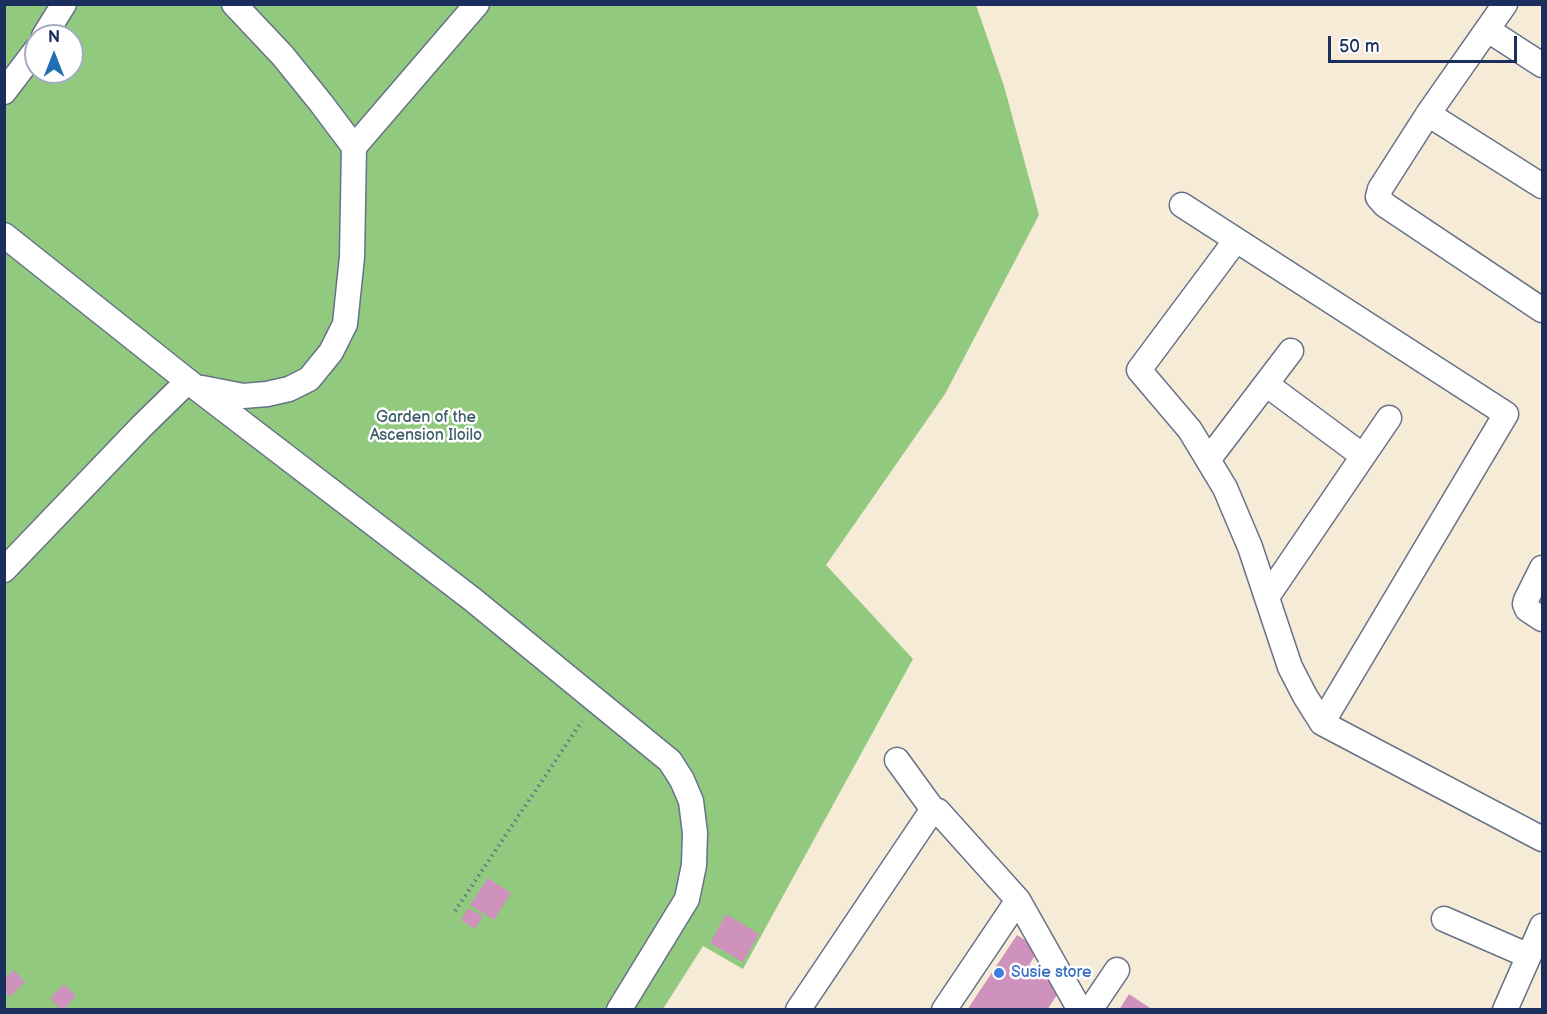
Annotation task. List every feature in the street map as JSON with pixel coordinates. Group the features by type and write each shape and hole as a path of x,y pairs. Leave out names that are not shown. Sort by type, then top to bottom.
{"street":[{"path":"52,24 64,4"},
{"path":"191,384 220,393 243,396 289,389 309,380 331,352 345,324 352,257 354,147 283,56 234,4"},
{"path":"354,147 477,4"},
{"path":"1505,4 1428,114 1380,189 1378,197 1385,205 1542,310"},
{"path":"1488,30 1542,65"},
{"path":"4,92 24,66"},
{"path":"1428,114 1542,186"},
{"path":"1182,205 1506,414 1322,723"},
{"path":"4,235 191,384 472,599 670,761 691,801 695,833 694,866 687,899 619,1010"},
{"path":"1236,240 1139,370 1190,430 1225,488 1250,547 1290,667 1322,723 1542,839"},
{"path":"1208,460 1291,351"},
{"path":"4,570 141,428 191,384"},
{"path":"1266,384 1363,456"},
{"path":"1267,597 1389,418"},
{"path":"1542,568 1525,604 1527,609 1542,619"},
{"path":"897,760 934,811 938,811 1018,900 1080,1010"},
{"path":"798,1010 931,812 934,811"},
{"path":"944,1010 1018,900"},
{"path":"1444,919 1529,956"},
{"path":"1505,1010 1542,926"},
{"path":"1090,1010 1117,970"}],"path":[{"path":"455,911 596,700"}],"green space":[{"name":"Garden of the Ascension Iloilo","path":"5,5 976,5 1004,86 1039,215 945,394 826,565 913,659 743,969 703,946 663,1009 5,1010"}],"building":[{"path":"488,878 511,893 494,920 470,905"},
{"path":"468,908 483,916 475,929 461,920"},
{"path":"726,914 759,934 743,962 710,943"},
{"path":"1017,935 1039,949 1029,965 1062,987 1047,1010 967,1010"},
{"path":"14,970 25,982 10,997 4,991 4,979"},
{"path":"64,984 76,996 61,1010 50,998"},
{"path":"1129,994 1153,1010 1119,1010"}],"place":[{"name":"Susie store","path":"999,973"}]}
